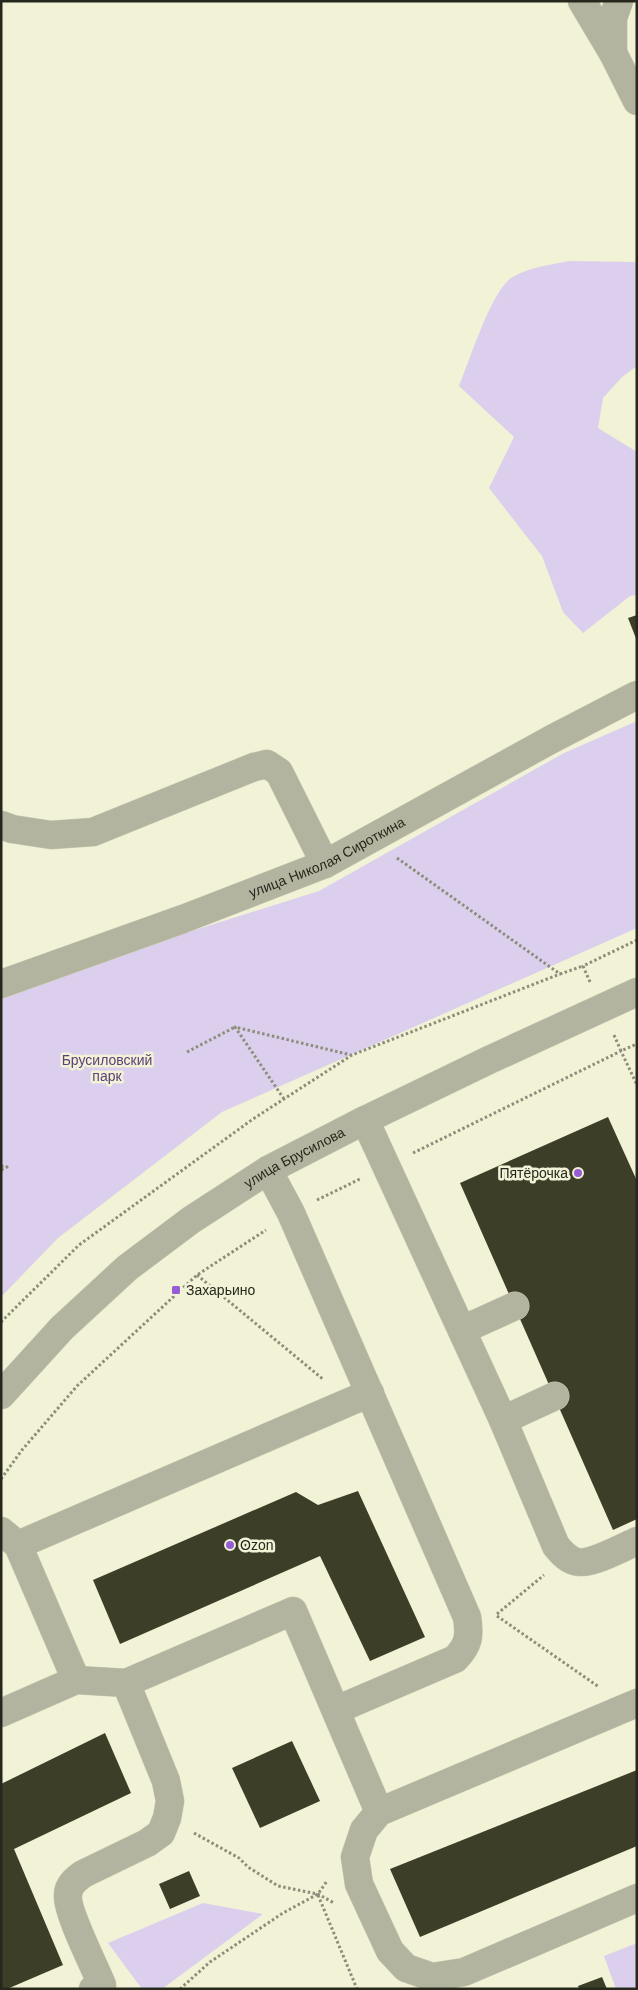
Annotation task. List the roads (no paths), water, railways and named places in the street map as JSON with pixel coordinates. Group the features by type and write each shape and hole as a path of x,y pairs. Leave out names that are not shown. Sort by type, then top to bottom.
{"street":[{"path":"582,1 613,53 637,101"},
{"path":"613,53 613,18 619,1"},
{"name":"улица Николая Сироткина","path":"1,984 183,920 325,864 637,695"},
{"path":"1,825 51,835 93,832 254,767 267,764 279,772 325,864"},
{"name":"улица Брусилова","path":"1,1395 62,1328 127,1268 191,1220 268,1170 365,1120 637,992"},
{"path":"365,1120 503,1420 556,1546 566,1557 576,1562 589,1561 637,1541"},
{"path":"268,1170 291,1213 360,1398 467,1617 470,1631 465,1648 455,1659 336,1710"},
{"path":"462,1330 515,1306"},
{"path":"503,1420 555,1396"},
{"path":"76,1680 10,1538 360,1398"},
{"path":"1,1713 76,1680 126,1683 293,1611 380,1812"},
{"path":"93,1989 102,1985 71,1911 67,1896 69,1888 83,1874 147,1843 161,1832 167,1818 170,1801 166,1781 126,1683"},
{"path":"632,1705 380,1812 364,1830 355,1857 359,1884 390,1952 406,1968 432,1977 464,1972 637,1898"}],"place":[{"name":"Пятёрочка","path":"578,1173"},
{"name":"Захарьино","path":"176,1290"},
{"name":"Ozon","path":"230,1545"}],"park label":[{"name":"Брусиловский парк","path":"107,1068"}]}
